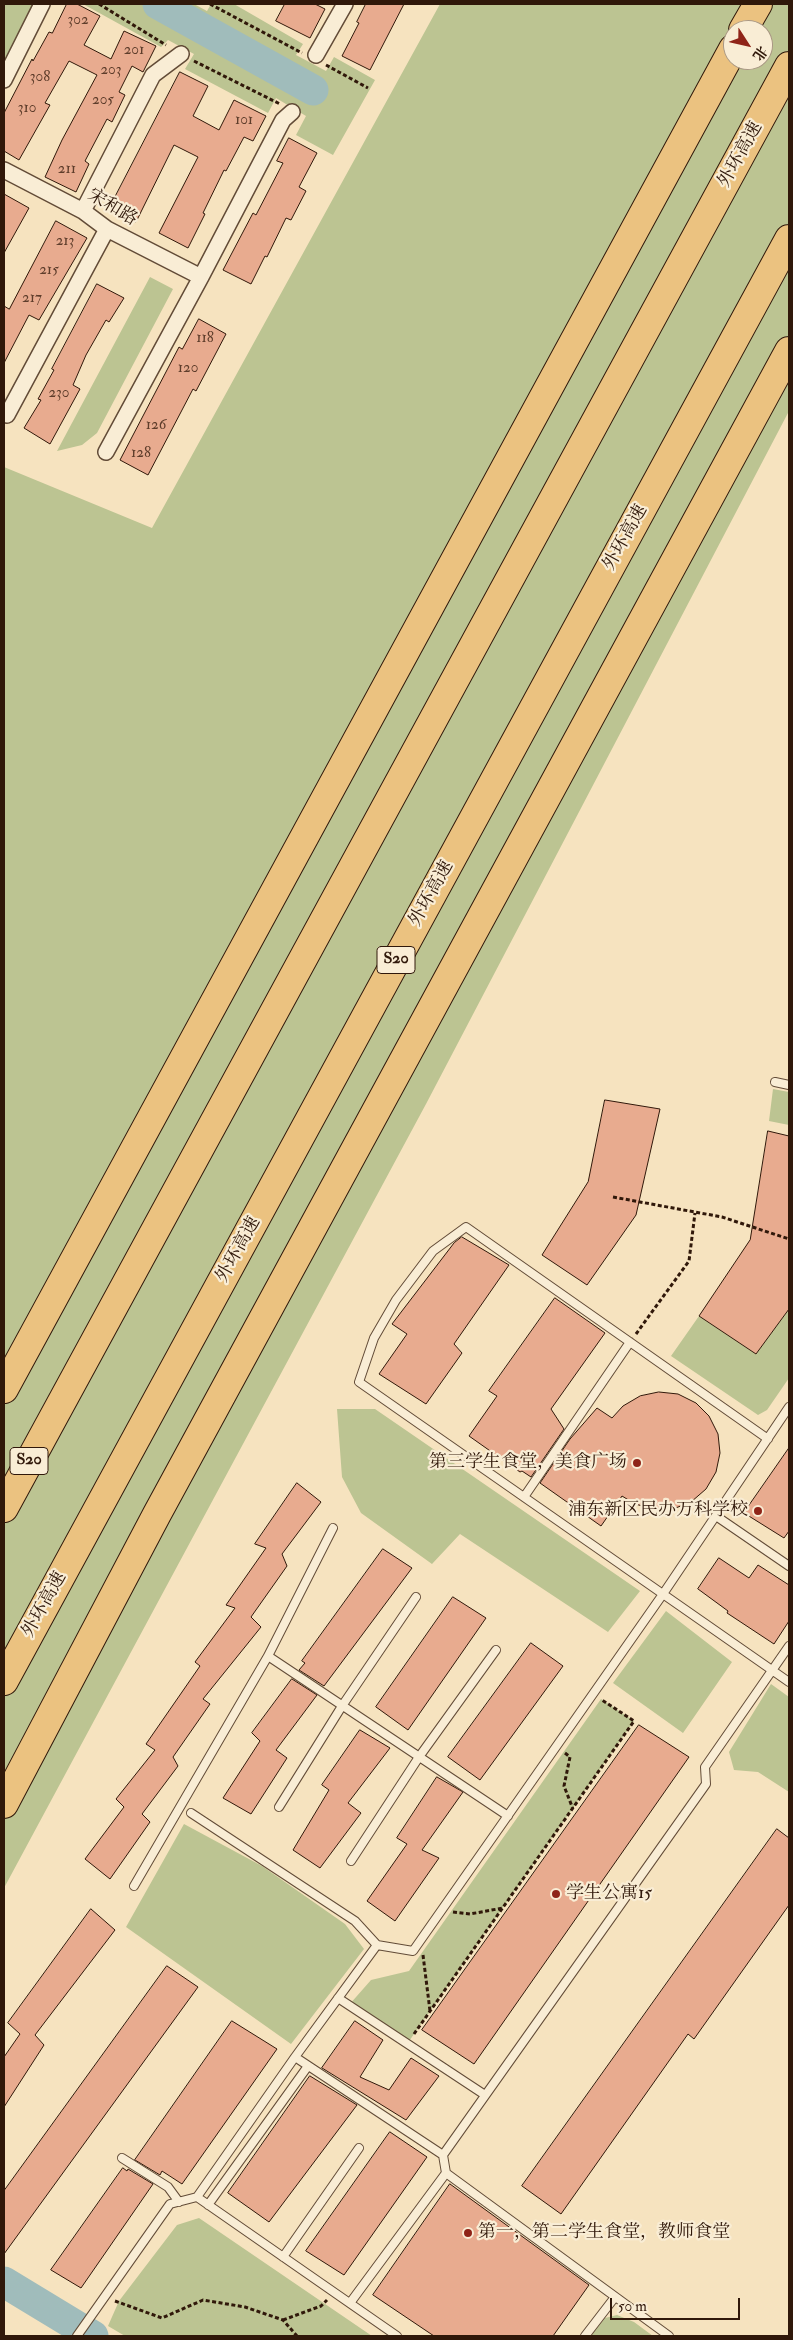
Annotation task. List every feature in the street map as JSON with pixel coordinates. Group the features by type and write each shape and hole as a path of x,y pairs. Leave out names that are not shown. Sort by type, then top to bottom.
{"highway":[{"path":"749,20 758,4"},
{"name":"外环高速","path":"4,1508 789,66"},
{"path":"4,1389 723,67"},
{"name":"外环高速","path":"4,1680 789,239"},
{"path":"4,1804 157,1514 789,351"}],"street":[{"path":"4,80 42,4"},
{"path":"316,55 344,4"},
{"path":"83,211 153,76 181,54"},
{"path":"106,452 201,277 283,120 292,112"},
{"name":"宋和路","path":"4,170 83,211 107,229 201,277"},
{"path":"8,415 107,229"}],"lane":[{"path":"776,1082 789,1085"},
{"path":"768,1439 466,1227 433,1251 396,1300 374,1338 359,1382 789,1682"},
{"path":"524,1497 630,1342"},
{"path":"190,1813 355,1921 377,1945 413,1951 663,1594 789,1408"},
{"path":"716,1516 789,1566"},
{"path":"134,1886 268,1656 333,1528"},
{"path":"279,1807 342,1706 416,1598"},
{"path":"669,2336 446,2173 443,2155 706,1784 705,1767 789,1646"},
{"path":"350,1861 419,1757 496,1650"},
{"path":"268,1656 508,1816"},
{"path":"77,2336 170,2204 197,2197 295,2057 377,1945"},
{"path":"338,1998 485,2095"},
{"path":"295,2057 443,2155"},
{"path":"208,2205 308,2066"},
{"path":"283,2256 359,2148"},
{"path":"122,2158 168,2187 179,2202"},
{"path":"350,2303 446,2173"},
{"path":"197,2197 397,2336"},
{"path":"585,2336 615,2297"}],"path":[{"path":"210,4 304,54 316,55 328,67 368,88"},
{"path":"613,1197 722,1217 789,1239"},
{"path":"630,1342 689,1262 696,1212"},
{"path":"408,2044 634,1722 593,1694"},
{"path":"556,1747 570,1757 564,1786 573,1809"},
{"path":"444,1907 454,1913 470,1914 504,1908"},
{"path":"419,1943 426,1962 430,2012"},
{"path":"282,2320 321,2306 335,2293"},
{"path":"103,2300 119,2301 162,2318 203,2300 245,2306 282,2320 297,2336"}],"green space":[{"path":"4,4 38,4 4,63"},
{"path":"83,4 194,4 207,11 211,4 234,4 303,44 296,55 326,71 334,57 375,80 333,155 296,135 306,116 276,98 268,113 185,69 194,54 168,40 161,47"},
{"path":"440,4 789,4 789,411 426,1104 4,1888 4,467 152,528"},
{"path":"150,277 173,289 97,433 82,445 57,451"},
{"path":"773,1089 789,1092 789,1125 769,1121"},
{"path":"789,1309 789,1378 767,1410 758,1415 671,1356 699,1316 756,1354"},
{"path":"337,1409 375,1409 640,1591 608,1632 460,1534 432,1564 361,1513 342,1477"},
{"path":"666,1611 732,1662 683,1733 613,1683"},
{"path":"771,1684 789,1697 789,1792 758,1772 734,1770 729,1752"},
{"path":"601,1699 634,1721 407,2044 349,2005 371,1980 409,1971"},
{"path":"184,1824 262,1866 345,1924 364,1949 291,2044 126,1927"},
{"path":"199,2218 372,2336 125,2336 108,2326 119,2301 177,2225"},
{"path":"617,2315 634,2322 653,2336 591,2336 605,2318"}],"building":[{"path":"67,4 77,4 100,16 84,45 111,59 124,31 156,46 143,72 132,66 119,92 125,95 112,122 107,119 85,161 89,164 76,192 45,177 62,140 97,75 69,61 45,103 50,105 19,160 4,151 4,113 32,59 33,61 49,32 52,33"},
{"path":"285,4 315,4 325,9 310,38 276,21"},
{"path":"366,4 404,4 370,70 342,56 359,23 357,22"},
{"path":"180,72 208,86 193,116 219,130 234,100 266,116 253,141 244,137 226,171 224,170 188,248 159,233 198,157 174,145 136,222 109,209"},
{"path":"289,138 317,153 299,187 306,191 291,220 286,218 251,284 223,270 253,213 256,215 283,163 277,161"},
{"path":"4,194 29,208 4,253"},
{"path":"56,221 87,238 39,320 29,315 4,363 4,306 9,309"},
{"path":"97,284 124,298 109,322 106,320 86,355 73,385 80,389 50,444 24,428 41,400 38,399 54,370 52,369"},
{"path":"199,319 226,334 196,391 193,389 148,475 120,460 179,347 182,349"},
{"path":"605,1100 660,1109 636,1215 587,1285 542,1255 588,1182"},
{"path":"768,1131 789,1136 789,1309 756,1354 699,1316 750,1240"},
{"path":"462,1237 509,1265 454,1344 462,1353 426,1404 379,1374 407,1334 392,1324 454,1243"},
{"path":"555,1298 605,1333 551,1409 564,1429 531,1477 522,1471 520,1472 469,1436 497,1396 489,1391"},
{"name":"第三学生食堂，美食广场","path":"659,1392 678,1394 696,1403 709,1416 718,1434 720,1453 716,1472 706,1489 691,1502 673,1509 654,1509 635,1504 622,1496 601,1526 540,1483 570,1439 597,1408 612,1418 623,1406 640,1396"},
{"path":"789,1448 789,1531 784,1538 744,1513"},
{"path":"297,1483 321,1502 282,1554 287,1566 251,1617 261,1627 203,1699 210,1704 173,1757 178,1766 142,1814 150,1822 110,1879 85,1859 124,1807 116,1799 155,1750 146,1744 200,1666 195,1662 235,1608 226,1605 266,1548 255,1544"},
{"path":"383,1549 412,1568 324,1686 299,1670 305,1663 302,1661"},
{"path":"719,1558 749,1578 758,1565 789,1585 789,1621 774,1644 727,1613 728,1611 698,1589"},
{"path":"453,1597 486,1618 408,1730 376,1707"},
{"path":"531,1643 563,1666 480,1780 448,1757"},
{"path":"292,1679 317,1695 276,1750 287,1758 251,1814 223,1798 260,1741 252,1733"},
{"name":"学生公寓15","path":"639,1725 689,1757 474,2064 422,2030"},
{"path":"360,1730 390,1748 348,1803 361,1813 320,1868 293,1850 329,1790 322,1785"},
{"path":"437,1777 463,1792 422,1850 439,1858 395,1921 367,1901 407,1844 397,1838"},
{"path":"777,1829 789,1838 789,1905 694,2039 688,2034 561,2214 522,2186"},
{"path":"91,1909 115,1930 35,2035 44,2045 4,2107 4,2057 20,2034 8,2023"},
{"path":"167,1966 198,1987 4,2254 4,2191"},
{"path":"232,2021 277,2049 182,2184 162,2171 160,2175 135,2160"},
{"path":"355,2021 383,2040 360,2077 389,2090 411,2058 439,2076 406,2120 322,2068"},
{"path":"310,2076 357,2105 269,2222 228,2193"},
{"path":"390,2132 427,2157 344,2275 306,2251"},
{"path":"123,2168 153,2184 81,2288 51,2270"},
{"name":"第一，第二学生食堂，教师食堂","path":"450,2184 589,2285 553,2336 434,2336 373,2295"}],"waterway":[{"path":"158,4 313,90"},
{"path":"4,2282 93,2336"}],"place":[{"name":"第三学生食堂，美食广场","path":"637,1463"},
{"name":"浦东新区民办万科学校","path":"758,1511"},
{"name":"学生公寓15","path":"556,1894"},
{"name":"第一，第二学生食堂，教师食堂","path":"468,2233"}]}
